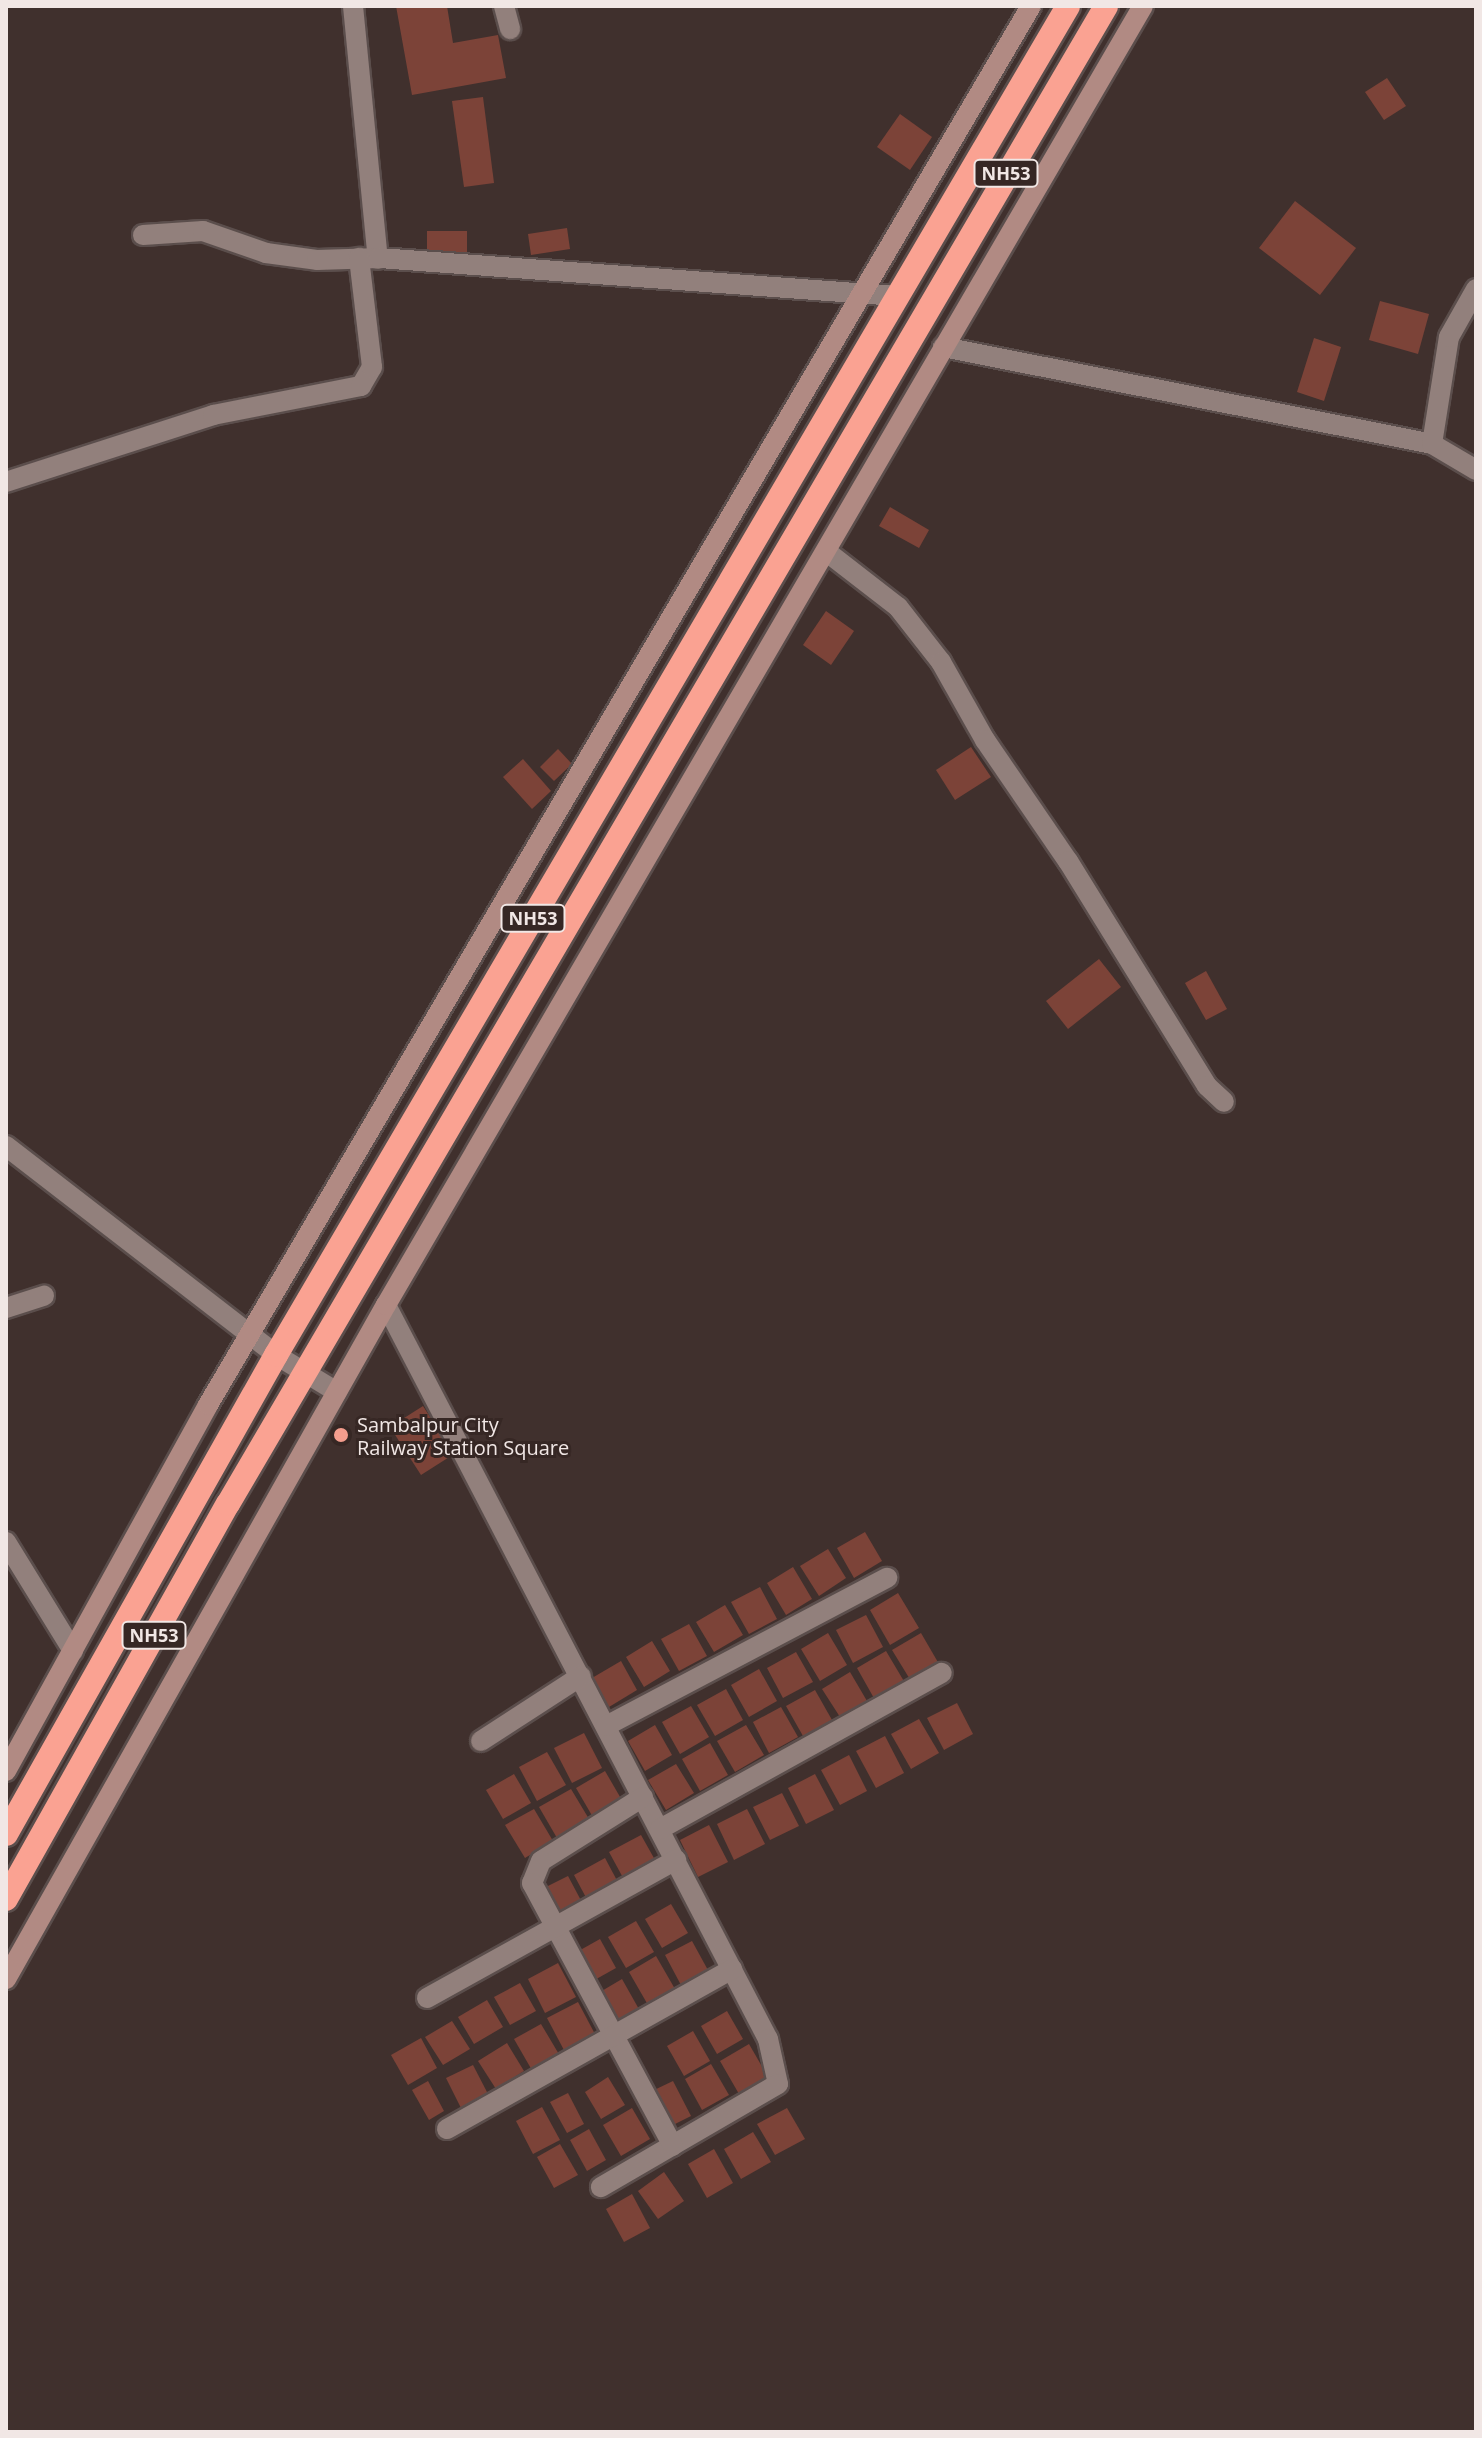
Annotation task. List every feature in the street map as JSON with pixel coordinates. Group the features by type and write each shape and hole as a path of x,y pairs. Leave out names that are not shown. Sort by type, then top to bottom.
{"highway":[{"name":"NH53","path":"6,1834 276,1355 1068,6"},
{"name":"NH53","path":"6,1899 307,1374 1106,6"}],"main road":[{"path":"6,1771 250,1334 1031,6"},
{"path":"6,1979 386,1305 1143,6"}],"street":[{"path":"6,482 213,415 361,386 372,367 353,6"},
{"path":"504,6 510,29"},
{"path":"143,235 203,231 266,253 896,296"},
{"path":"1432,444 1449,337 1476,289"},
{"path":"943,347 1432,444 1476,470"},
{"path":"827,552 898,607 941,662 985,740 1068,861 1207,1086 1224,1102"},
{"path":"6,1146 276,1355 337,1392"},
{"path":"6,1308 44,1296"},
{"path":"386,1305 768,2039 778,2084 601,2187"},
{"path":"6,1542 73,1651"},
{"path":"606,1726 887,1578"},
{"path":"660,1829 942,1673"},
{"path":"481,1741 581,1676"},
{"path":"643,1797 541,1861 532,1883 553,1928 615,2035 673,2146"},
{"path":"427,1998 676,1860"},
{"path":"447,2129 732,1969"}],"building":[{"path":"396,6 447,6 453,43 498,35 506,78 412,95"},
{"path":"1387,78 1406,106 1384,120 1365,92"},
{"path":"483,97 494,183 464,187 452,101"},
{"path":"900,114 932,137 910,170 877,147"},
{"path":"1295,201 1356,248 1320,295 1259,248"},
{"path":"567,228 570,249 531,255 528,234"},
{"path":"427,231 467,231 467,255 427,256"},
{"path":"1380,301 1429,314 1418,354 1369,340"},
{"path":"1314,338 1341,347 1324,401 1297,392"},
{"path":"890,507 929,530 919,548 879,526"},
{"path":"826,611 854,631 831,665 803,645"},
{"path":"971,747 991,777 955,800 936,770"},
{"path":"558,749 572,764 554,781 540,767"},
{"path":"523,759 551,791 532,809 503,777"},
{"path":"1099,959 1121,987 1068,1029 1046,1001"},
{"path":"1206,971 1227,1009 1206,1020 1185,983"},
{"path":"423,1406 454,1454 421,1475 390,1427"},
{"path":"865,1532 882,1561 854,1578 837,1548"},
{"path":"828,1549 846,1578 819,1596 800,1566"},
{"path":"793,1567 812,1599 786,1615 767,1583"},
{"path":"760,1587 777,1619 749,1634 731,1602"},
{"path":"898,1593 919,1628 890,1645 870,1610"},
{"path":"725,1605 743,1635 714,1652 696,1622"},
{"path":"866,1615 883,1647 853,1663 836,1630"},
{"path":"689,1624 707,1656 679,1671 661,1639"},
{"path":"828,1633 847,1665 820,1681 801,1649"},
{"path":"921,1633 939,1664 911,1681 892,1650"},
{"path":"652,1641 670,1671 644,1687 626,1657"},
{"path":"886,1651 905,1683 875,1700 857,1668"},
{"path":"796,1652 813,1682 783,1698 767,1668"},
{"path":"621,1661 637,1690 609,1707 592,1678"},
{"path":"759,1669 777,1701 749,1717 731,1685"},
{"path":"850,1672 867,1701 840,1717 822,1689"},
{"path":"726,1689 743,1720 715,1736 697,1705"},
{"path":"815,1690 832,1720 803,1736 786,1706"},
{"path":"957,1703 973,1734 944,1750 927,1718"},
{"path":"691,1706 709,1737 680,1754 662,1722"},
{"path":"781,1707 798,1737 769,1753 753,1722"},
{"path":"919,1719 939,1753 911,1769 891,1734"},
{"path":"655,1725 672,1755 645,1771 628,1741"},
{"path":"746,1725 764,1755 735,1772 717,1741"},
{"path":"584,1733 602,1768 572,1783 554,1748"},
{"path":"885,1736 904,1773 876,1788 856,1751"},
{"path":"710,1743 728,1775 700,1791 682,1759"},
{"path":"547,1752 566,1785 537,1801 519,1767"},
{"path":"849,1755 867,1791 840,1805 821,1770"},
{"path":"676,1764 694,1793 666,1810 648,1780"},
{"path":"605,1771 623,1802 594,1819 576,1788"},
{"path":"514,1774 531,1803 503,1819 486,1790"},
{"path":"815,1774 834,1810 806,1824 788,1788"},
{"path":"571,1789 589,1819 557,1838 539,1807"},
{"path":"782,1793 799,1826 770,1840 753,1807"},
{"path":"534,1809 553,1841 525,1858 505,1825"},
{"path":"747,1809 765,1844 734,1860 717,1824"},
{"path":"709,1825 728,1862 698,1877 680,1840"},
{"path":"641,1835 659,1867 627,1885 609,1852"},
{"path":"605,1858 621,1888 590,1905 574,1875"},
{"path":"568,1876 585,1908 556,1924 538,1891"},
{"path":"671,1904 688,1933 662,1948 645,1919"},
{"path":"636,1921 654,1952 626,1968 608,1937"},
{"path":"600,1939 616,1968 591,1982 575,1953"},
{"path":"692,1941 709,1972 682,1987 665,1955"},
{"path":"656,1956 675,1989 648,2005 629,1972"},
{"path":"558,1963 576,1997 545,2013 528,1979"},
{"path":"622,1979 640,2011 614,2026 595,1995"},
{"path":"520,1983 536,2011 510,2025 494,1997"},
{"path":"487,2000 503,2027 474,2044 458,2017"},
{"path":"578,2002 596,2036 565,2052 547,2018"},
{"path":"727,2011 743,2039 717,2054 701,2026"},
{"path":"452,2021 470,2049 443,2065 425,2037"},
{"path":"541,2024 560,2056 533,2072 514,2039"},
{"path":"693,2031 710,2061 684,2076 667,2046"},
{"path":"421,2038 437,2068 408,2085 391,2055"},
{"path":"507,2043 524,2071 496,2089 478,2061"},
{"path":"749,2044 768,2077 739,2094 720,2061"},
{"path":"711,2064 729,2095 702,2110 685,2079"},
{"path":"473,2065 488,2094 461,2108 446,2078"},
{"path":"608,2077 625,2105 601,2119 585,2092"},
{"path":"428,2081 444,2111 429,2120 412,2090"},
{"path":"673,2081 691,2116 669,2127 650,2092"},
{"path":"568,2093 584,2124 567,2133 550,2102"},
{"path":"542,2107 560,2140 533,2154 516,2121"},
{"path":"632,2108 650,2139 621,2156 603,2125"},
{"path":"787,2108 805,2139 775,2155 757,2124"},
{"path":"589,2129 606,2160 587,2171 570,2140"},
{"path":"753,2132 771,2162 741,2179 724,2149"},
{"path":"560,2144 578,2175 554,2188 537,2157"},
{"path":"714,2149 733,2183 707,2198 688,2164"},
{"path":"664,2172 684,2201 658,2219 638,2191"},
{"path":"632,2194 650,2228 624,2242 606,2209"}],"place":[{"name":"Sambalpur City Railway Station Square","path":"341,1435"}]}
